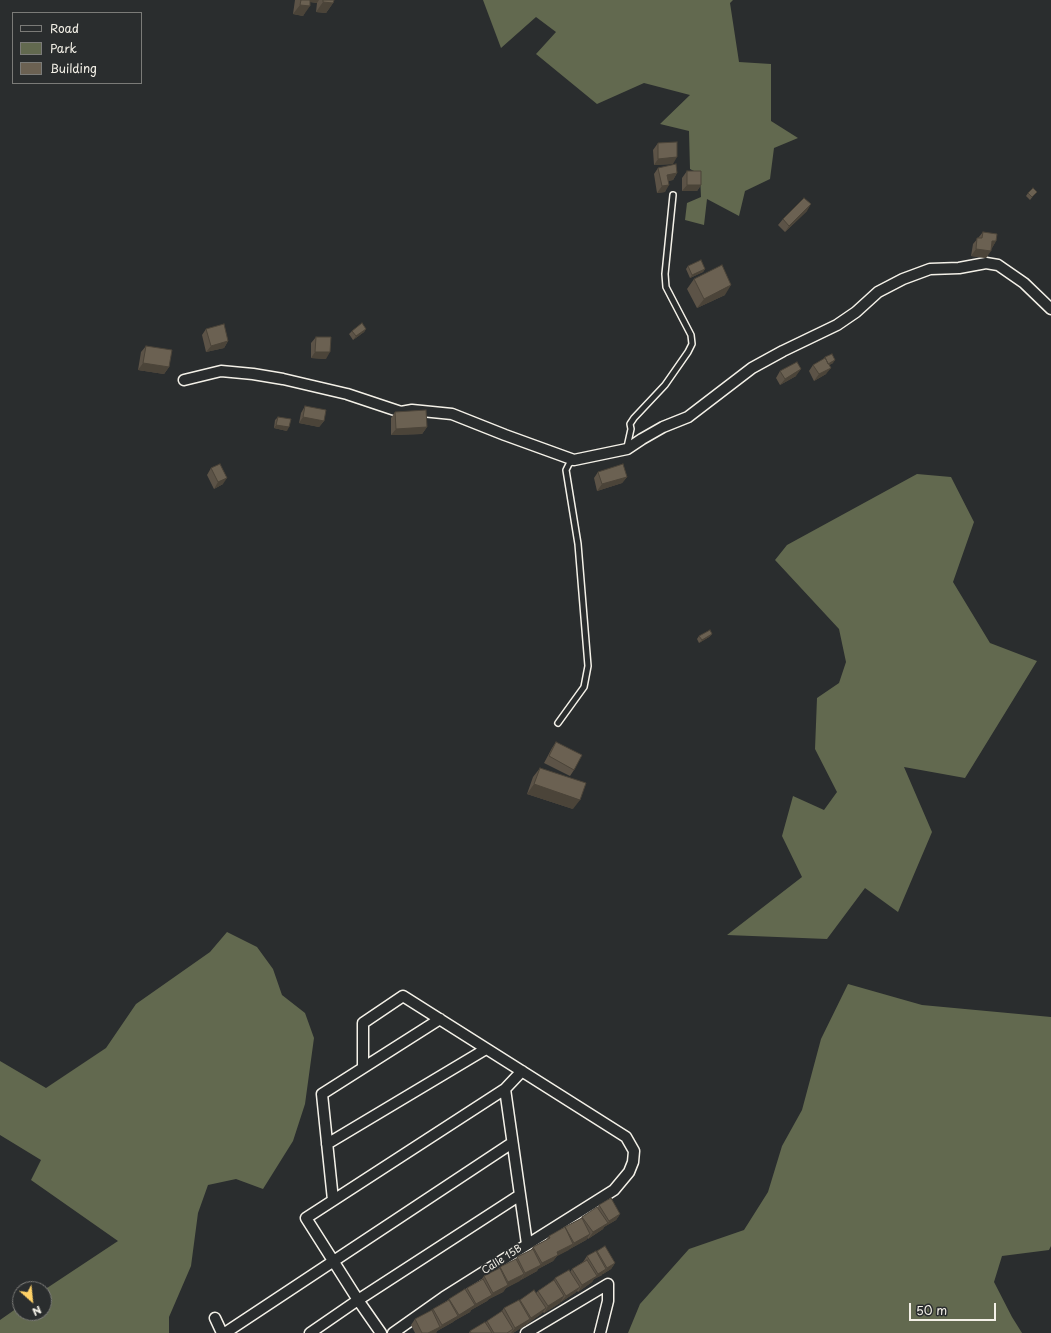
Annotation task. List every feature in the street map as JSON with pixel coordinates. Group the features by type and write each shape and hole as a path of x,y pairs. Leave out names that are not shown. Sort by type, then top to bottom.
{"street":[{"path":"184,380 221,371 283,379 347,394 401,412 412,410 452,414 574,460 627,449 642,439 688,417 752,368 837,325 856,312 878,292 903,279 930,269 959,268 986,263 998,265 1024,283 1051,309"},
{"name":"Calle 15B","path":"363,1068 363,1023 403,996 626,1137 634,1151 633,1162 629,1172 614,1190 444,1297 393,1333"},
{"path":"333,1200 322,1094 440,1020"},
{"path":"327,1144 486,1049"},
{"path":"381,1333 358,1300 306,1218 505,1089 522,1071"},
{"path":"505,1089 527,1244"},
{"path":"215,1318 224,1333 512,1142"},
{"path":"310,1333 358,1300 520,1195"},
{"path":"526,1333 608,1284 608,1301 600,1333"}],"lane":[{"path":"627,449 631,429 630,424 665,385 692,344 691,335 666,287 665,274 673,195"},
{"path":"558,723 584,687 588,666 578,544 566,470 574,460"}],"green space":[{"path":"483,0 733,0 730,3 739,62 771,64 771,121 798,138 774,148 770,179 745,191 739,216 707,199 704,225 685,220 687,203 701,197 700,174 690,169 689,131 660,124 690,95 644,83 597,104 536,54 556,32 536,17 501,48"},
{"path":"917,474 951,477 974,522 953,582 990,643 1037,661 965,778 904,767 932,832 898,912 865,888 827,939 727,935 802,877 782,836 793,796 824,810 837,792 815,749 817,698 839,683 846,662 839,629 775,560 787,545"},
{"path":"227,932 257,947 273,969 282,995 305,1013 314,1038 305,1104 293,1141 263,1189 236,1179 208,1185 198,1213 191,1266 169,1317 169,1333 0,1333 0,1320 12,1312 12,1321 52,1321 52,1285 118,1241 31,1180 41,1160 0,1135 0,1061 46,1088 106,1048 136,1004 210,952"},
{"path":"848,984 922,1005 1051,1017 1051,1246 1049,1250 1002,1256 994,1282 1022,1333 628,1333 640,1304 689,1249 744,1230 768,1192 782,1146 802,1110 821,1039"}],"building":[{"path":"301,0 310,0 310,6 300,5"},
{"path":"323,0 334,0 333,3 323,2"},
{"path":"677,142 677,157 658,159 658,143"},
{"path":"676,164 677,173 667,175 669,185 662,186 658,168"},
{"path":"687,171 701,171 701,185 687,185"},
{"path":"1033,188 1037,192 1032,197 1028,193"},
{"path":"804,198 811,204 789,226 783,219"},
{"path":"983,232 997,234 996,241 992,241 991,251 976,249 977,238 982,238"},
{"path":"701,260 705,269 692,275 688,266"},
{"path":"722,265 731,285 704,299 694,279"},
{"path":"362,323 366,329 356,336 352,331"},
{"path":"224,324 228,341 211,346 206,329"},
{"path":"316,337 331,337 330,352 315,352"},
{"path":"146,346 172,350 169,367 143,363"},
{"path":"832,354 835,360 828,364 825,357"},
{"path":"825,358 831,368 819,374 813,365"},
{"path":"797,362 801,369 785,379 780,371"},
{"path":"305,406 326,410 324,421 303,417"},
{"path":"426,410 427,427 396,429 395,412"},
{"path":"278,417 291,419 289,427 276,425"},
{"path":"220,464 227,478 218,482 211,468"},
{"path":"623,464 627,477 602,484 598,472"},
{"path":"710,630 712,634 702,640 699,636"},
{"path":"556,742 582,755 574,770 549,756"},
{"path":"540,768 586,783 580,800 534,784"},
{"path":"611,1198 620,1214 609,1221 599,1205"},
{"path":"597,1207 608,1223 593,1232 582,1217"},
{"path":"582,1218 590,1234 574,1243 565,1227"},
{"path":"565,1227 573,1244 557,1252 558,1255 542,1263 533,1247 550,1238 549,1236"},
{"path":"605,1246 615,1263 607,1268 597,1251"},
{"path":"533,1249 541,1265 525,1273 517,1257"},
{"path":"596,1251 606,1269 598,1274 587,1256"},
{"path":"516,1259 524,1274 508,1282 500,1267"},
{"path":"587,1260 597,1276 582,1285 572,1269"},
{"path":"500,1268 508,1285 493,1293 484,1276"},
{"path":"569,1270 580,1287 566,1296 555,1278"},
{"path":"483,1279 492,1295 476,1304 467,1288"},
{"path":"554,1280 564,1296 548,1306 538,1291"},
{"path":"465,1289 475,1305 459,1315 449,1299"},
{"path":"534,1290 546,1308 531,1318 520,1300"},
{"path":"449,1300 458,1316 442,1325 433,1309"},
{"path":"519,1300 530,1319 515,1328 504,1308"},
{"path":"432,1310 440,1327 428,1333 422,1333 415,1319"},
{"path":"502,1311 513,1329 507,1333 494,1333 487,1321"},
{"path":"485,1322 492,1333 471,1333 470,1331"}]}
